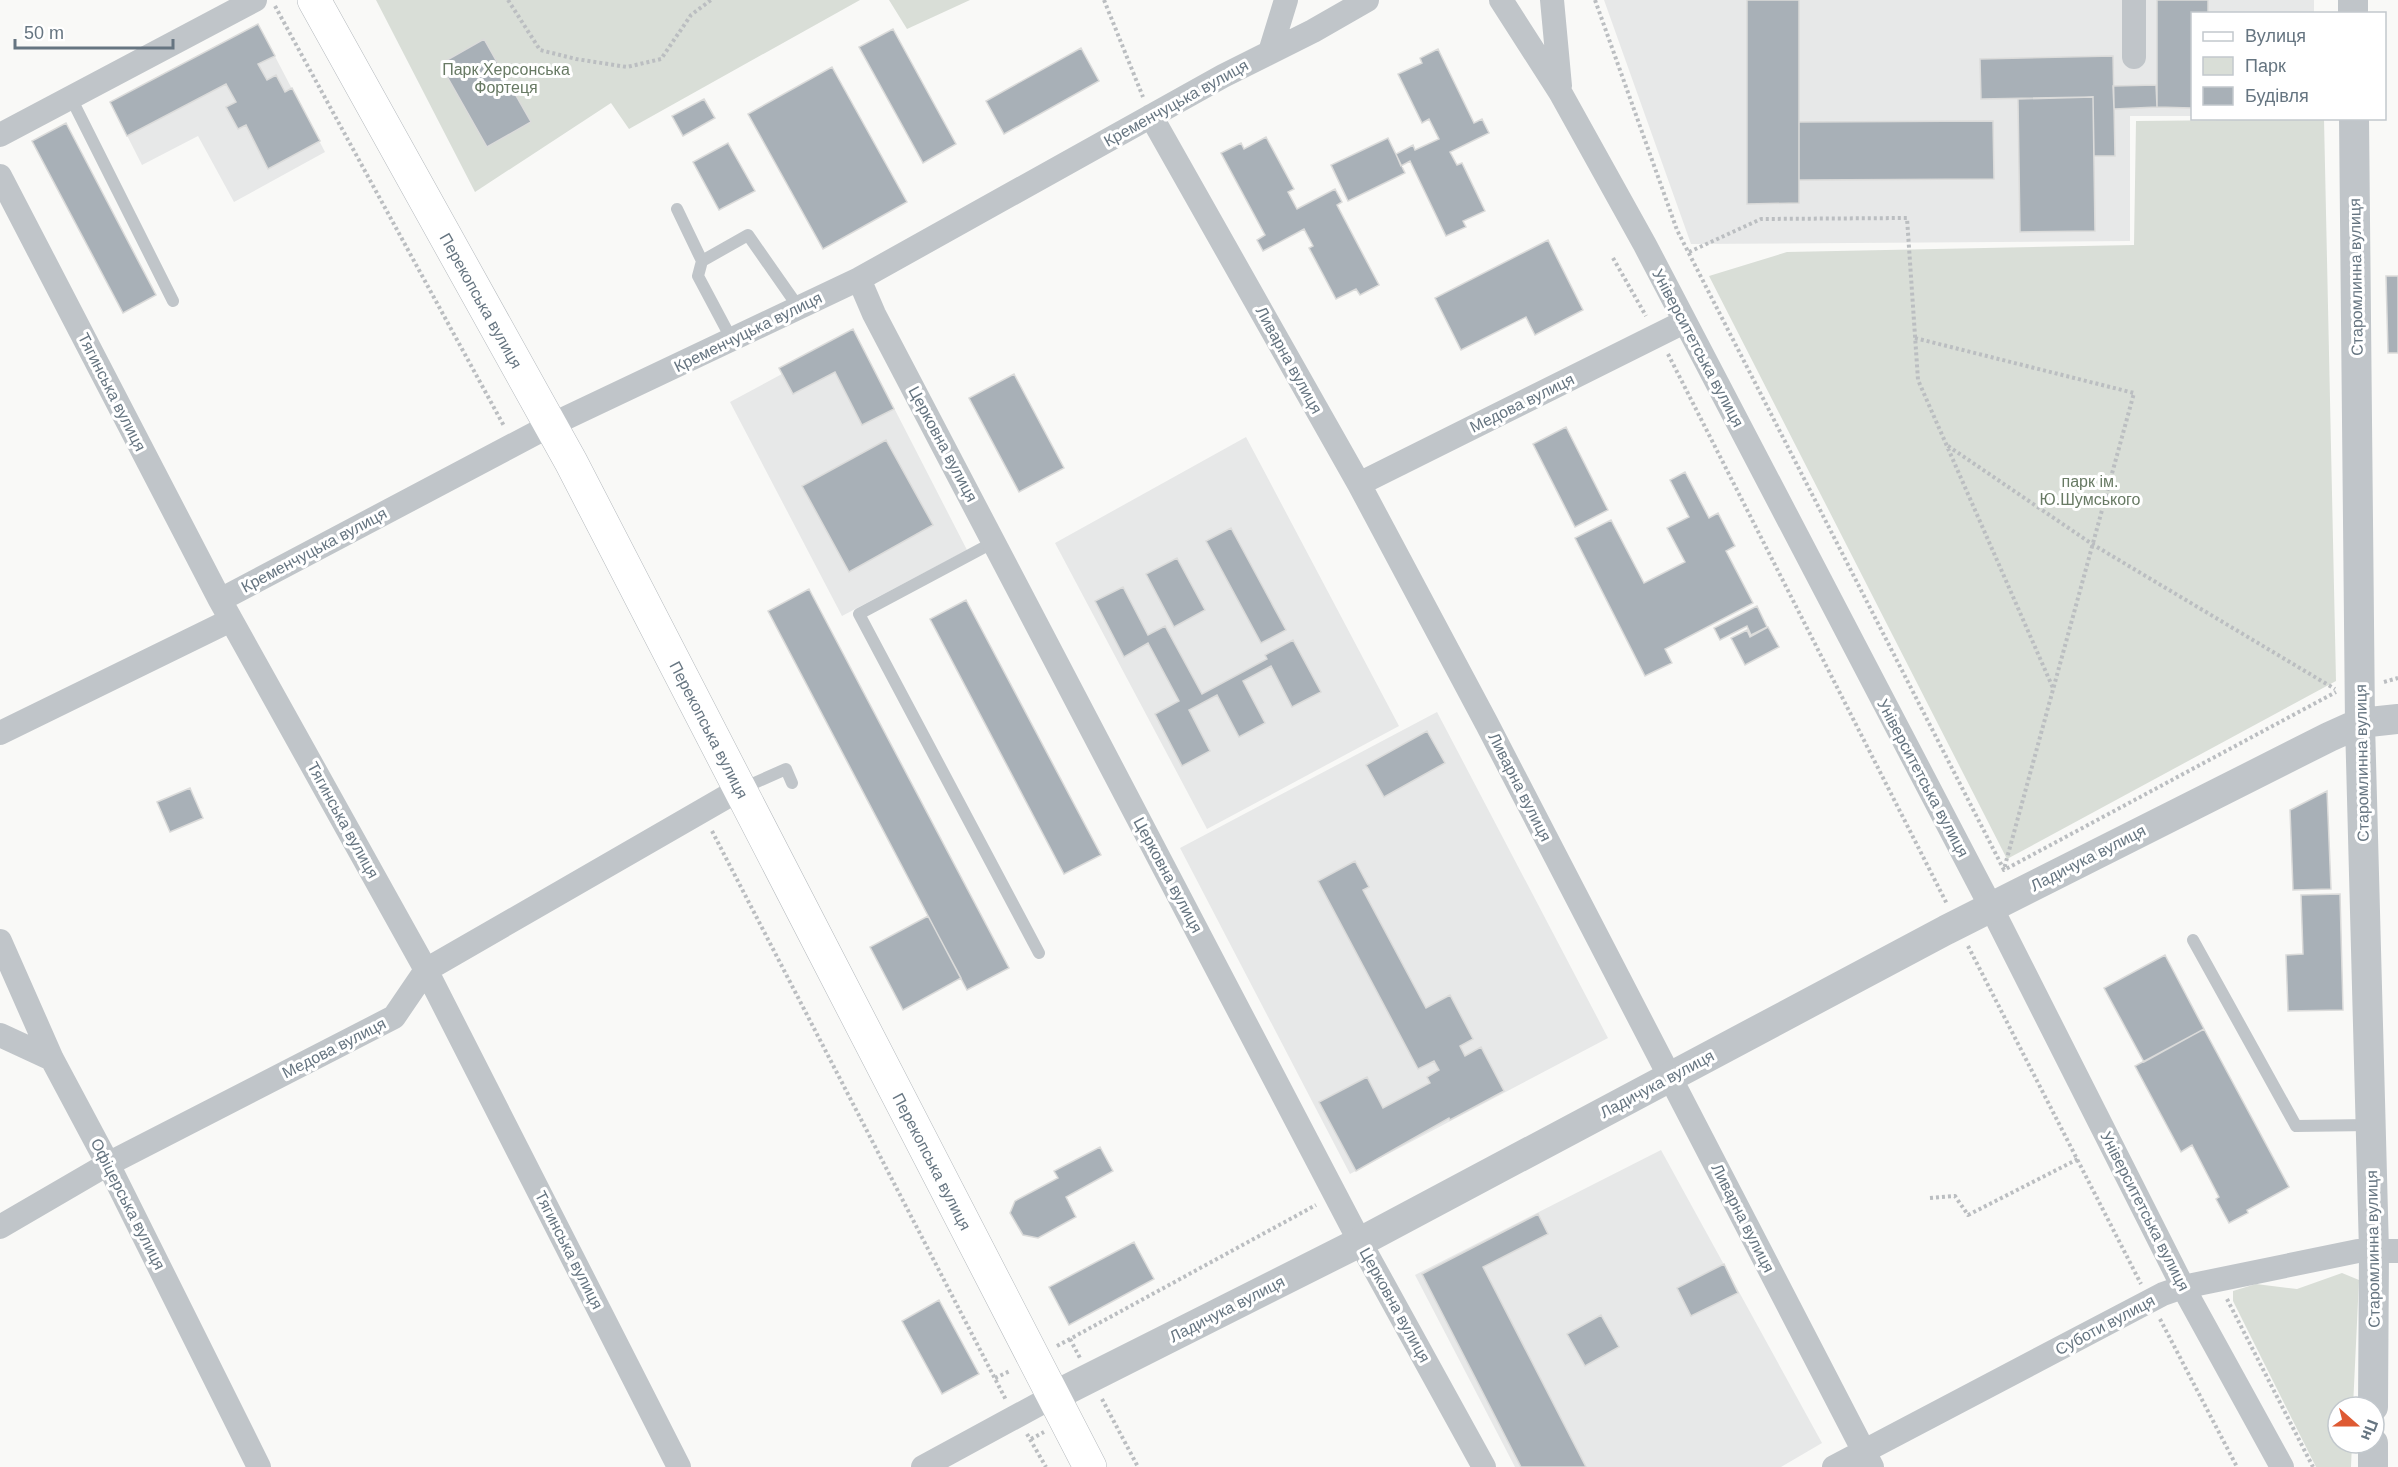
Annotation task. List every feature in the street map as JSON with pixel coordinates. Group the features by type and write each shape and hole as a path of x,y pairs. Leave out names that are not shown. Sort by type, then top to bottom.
{"main road":[{"name":"Перекопська вулиця","path":"314,0 551,425 1090,1467"}],"street":[{"path":"0,135 255,0"},
{"path":"1270,52 1286,0"},
{"name":"Кременчуцька вулиця","path":"0,733 226,610 551,425 859,279 1151,116 1367,0"},
{"name":"Університетська вулиця","path":"1501,0 1560,92 1684,322 1991,907 2183,1287 2282,1467"},
{"name":"Університетська вулиця","path":"1552,0 1560,92"},
{"path":"2134,0 2134,57"},
{"name":"Ливарна вулиця","path":"1151,116 1359,484 1868,1459"},
{"name":"Старомлинна вулиця","path":"2354,120 2360,723 2371,1125 2386,1251 2374,1395"},
{"name":"Тягинська вулиця","path":"0,177 226,610 426,970 679,1467"},
{"name":"Церковна вулиця","path":"859,279 874,314 1360,1242 1484,1467"},
{"name":"Медова вулиця","path":"1359,484 1684,322"},
{"name":"Ладичука вулиця","path":"923,1467 1090,1377 1360,1242 1991,907 2360,723 2398,719"},
{"name":"Медова вулиця","path":"0,1227 108,1164 394,1017 426,970 740,789"},
{"name":"Офіцерська вулиця","path":"0,941 52,1059 108,1164 259,1467"},
{"path":"0,1035 52,1059"},
{"name":"Суботи вулиця","path":"1833,1467 1868,1459 2150,1301 2183,1287 2358,1251 2386,1251"}],"lane":[{"path":"71,98 173,301"},
{"path":"677,209 702,261 698,276 732,340"},
{"path":"702,261 748,235 799,308"},
{"path":"994,542 859,614 1039,953"},
{"path":"740,789 786,769 792,783"},
{"path":"2193,940 2296,1126 2371,1125"}],"path":[{"path":"272,0 515,446"},
{"path":"508,0 540,50 576,59 627,67 661,59 692,15 711,0"},
{"path":"1104,0 1151,116"},
{"path":"1595,0 1677,230 2004,870"},
{"path":"1689,252 1761,219 1907,218 1918,381 2053,689"},
{"path":"1612,258 1658,336 1951,912"},
{"path":"1915,338 2134,393 2004,870"},
{"path":"1947,446 2092,544 2338,691 2004,870"},
{"path":"702,811 1015,1418 1031,1439 1046,1467"},
{"path":"1964,937 2237,1467"},
{"path":"1930,1198 1955,1196 1968,1215 2078,1159"},
{"path":"995,1378 1033,1360 1335,1194"},
{"path":"2220,1279 2226,1298 2313,1467"},
{"path":"1070,1339 1138,1467"}],"shaded area":[{"path":"1604,0 2314,0 2314,12 2191,12 2191,116 2130,116 2130,241 1691,244"},
{"path":"258,24 325,152 234,202 198,136 142,165 110,102"},
{"path":"856,334 967,550 842,616 730,402"},
{"path":"1246,437 1399,726 1207,829 1055,543"},
{"path":"1437,712 1608,1038 1350,1174 1180,848"},
{"path":"1661,1150 1822,1443 1781,1467 1515,1467 1415,1275"}],"green space":[{"name":"Парк Херсонська Фортеця","path":"376,0 860,0 629,129 611,103 475,192"},
{"path":"889,0 970,0 907,29"},
{"name":"парк ім. Ю.Шумського","path":"2324,120 2336,681 2007,859 1709,276 1787,252 2134,245 2136,121"},
{"path":"2342,1273 2359,1280 2354,1395 2326,1395 2326,1455 2352,1455 2351,1467 2316,1467 2233,1301 2233,1291 2256,1284 2297,1289"}],"building":[{"path":"1747,0 1799,0 1799,203 1747,204"},
{"path":"2157,0 2208,0 2208,12 2191,12 2191,108 2157,107"},
{"path":"258,24 275,56 258,64 267,80 276,75 285,92 292,88 320,141 268,169 246,125 238,129 226,107 236,102 226,84 127,136 110,102"},
{"path":"893,29 956,144 923,163 859,47"},
{"path":"484,39 531,122 487,147 440,64"},
{"path":"1081,48 1099,81 1004,134 986,101"},
{"path":"1438,49 1474,123 1482,119 1489,133 1450,152 1457,165 1462,163 1485,211 1463,221 1466,227 1446,236 1410,161 1401,166 1396,154 1413,145 1415,150 1439,139 1429,119 1422,123 1398,74 1422,63 1420,58"},
{"path":"2113,56 2115,156 2094,156 2093,97 1981,99 1980,59"},
{"path":"832,67 907,202 823,249 748,114"},
{"path":"2156,85 2157,107 2114,109 2113,86"},
{"path":"2093,97 2095,231 2020,232 2018,99"},
{"path":"704,99 715,118 683,136 672,116"},
{"path":"1993,121 1994,179 1799,180 1799,122"},
{"path":"66,123 156,295 123,313 32,141"},
{"path":"1266,137 1294,189 1288,192 1297,209 1335,189 1342,202 1337,205 1379,285 1360,295 1356,289 1336,299 1309,248 1313,246 1304,229 1263,251 1257,240 1265,235 1221,153 1241,143 1244,149"},
{"path":"1388,138 1405,173 1348,201 1331,165"},
{"path":"728,143 755,191 719,210 693,162"},
{"path":"1548,240 1583,310 1535,335 1526,317 1461,350 1435,298"},
{"path":"2386,276 2398,276 2398,353 2388,353"},
{"path":"853,329 894,409 862,425 835,372 793,394 779,368"},
{"path":"1014,374 1064,468 1019,492 969,398"},
{"path":"1566,427 1608,510 1575,527 1533,444"},
{"path":"886,440 933,525 849,572 802,486"},
{"path":"1685,472 1709,518 1718,513 1735,546 1726,551 1753,603 1665,649 1672,663 1645,676 1575,538 1611,520 1644,583 1685,562 1667,528 1689,517 1670,480"},
{"path":"1231,528 1286,630 1261,643 1206,541"},
{"path":"1177,558 1205,610 1174,627 1146,574"},
{"path":"1123,587 1148,635 1165,626 1202,694 1267,659 1265,655 1293,640 1321,692 1292,707 1271,666 1243,681 1265,723 1239,737 1217,695 1189,710 1210,751 1182,766 1155,714 1179,701 1148,643 1124,657 1095,601"},
{"path":"809,589 1009,968 967,990 768,611"},
{"path":"966,600 1101,855 1064,874 930,619"},
{"path":"1757,606 1767,627 1751,635 1747,626 1720,640 1714,628"},
{"path":"1768,627 1779,647 1745,665 1731,638 1747,630 1750,637"},
{"path":"1427,731 1445,763 1384,797 1366,765"},
{"path":"190,788 203,818 170,832 157,802"},
{"path":"2327,791 2331,889 2293,890 2290,810"},
{"path":"1355,861 1369,887 1363,890 1426,1008 1450,995 1473,1039 1460,1046 1465,1056 1481,1047 1504,1091 1450,1120 1449,1118 1356,1171 1319,1102 1367,1077 1383,1108 1430,1083 1427,1077 1439,1070 1434,1061 1418,1069 1318,881"},
{"path":"2340,894 2343,1010 2288,1011 2286,955 2303,954 2301,895"},
{"path":"928,916 961,978 903,1010 870,947"},
{"path":"2165,955 2204,1029 2144,1062 2104,988"},
{"path":"2204,1029 2289,1187 2247,1210 2248,1213 2229,1223 2216,1199 2219,1197 2192,1145 2181,1152 2135,1066"},
{"path":"1100,1147 1113,1171 1066,1197 1076,1217 1038,1238 1023,1235 1010,1213 1015,1201 1058,1178 1054,1171"},
{"path":"1538,1214 1548,1234 1483,1267 1586,1467 1521,1467 1422,1274"},
{"path":"1134,1242 1154,1279 1069,1325 1049,1287"},
{"path":"1724,1264 1738,1293 1691,1316 1677,1288"},
{"path":"939,1300 979,1374 942,1394 902,1321"},
{"path":"1601,1315 1619,1347 1585,1366 1567,1334"}]}
